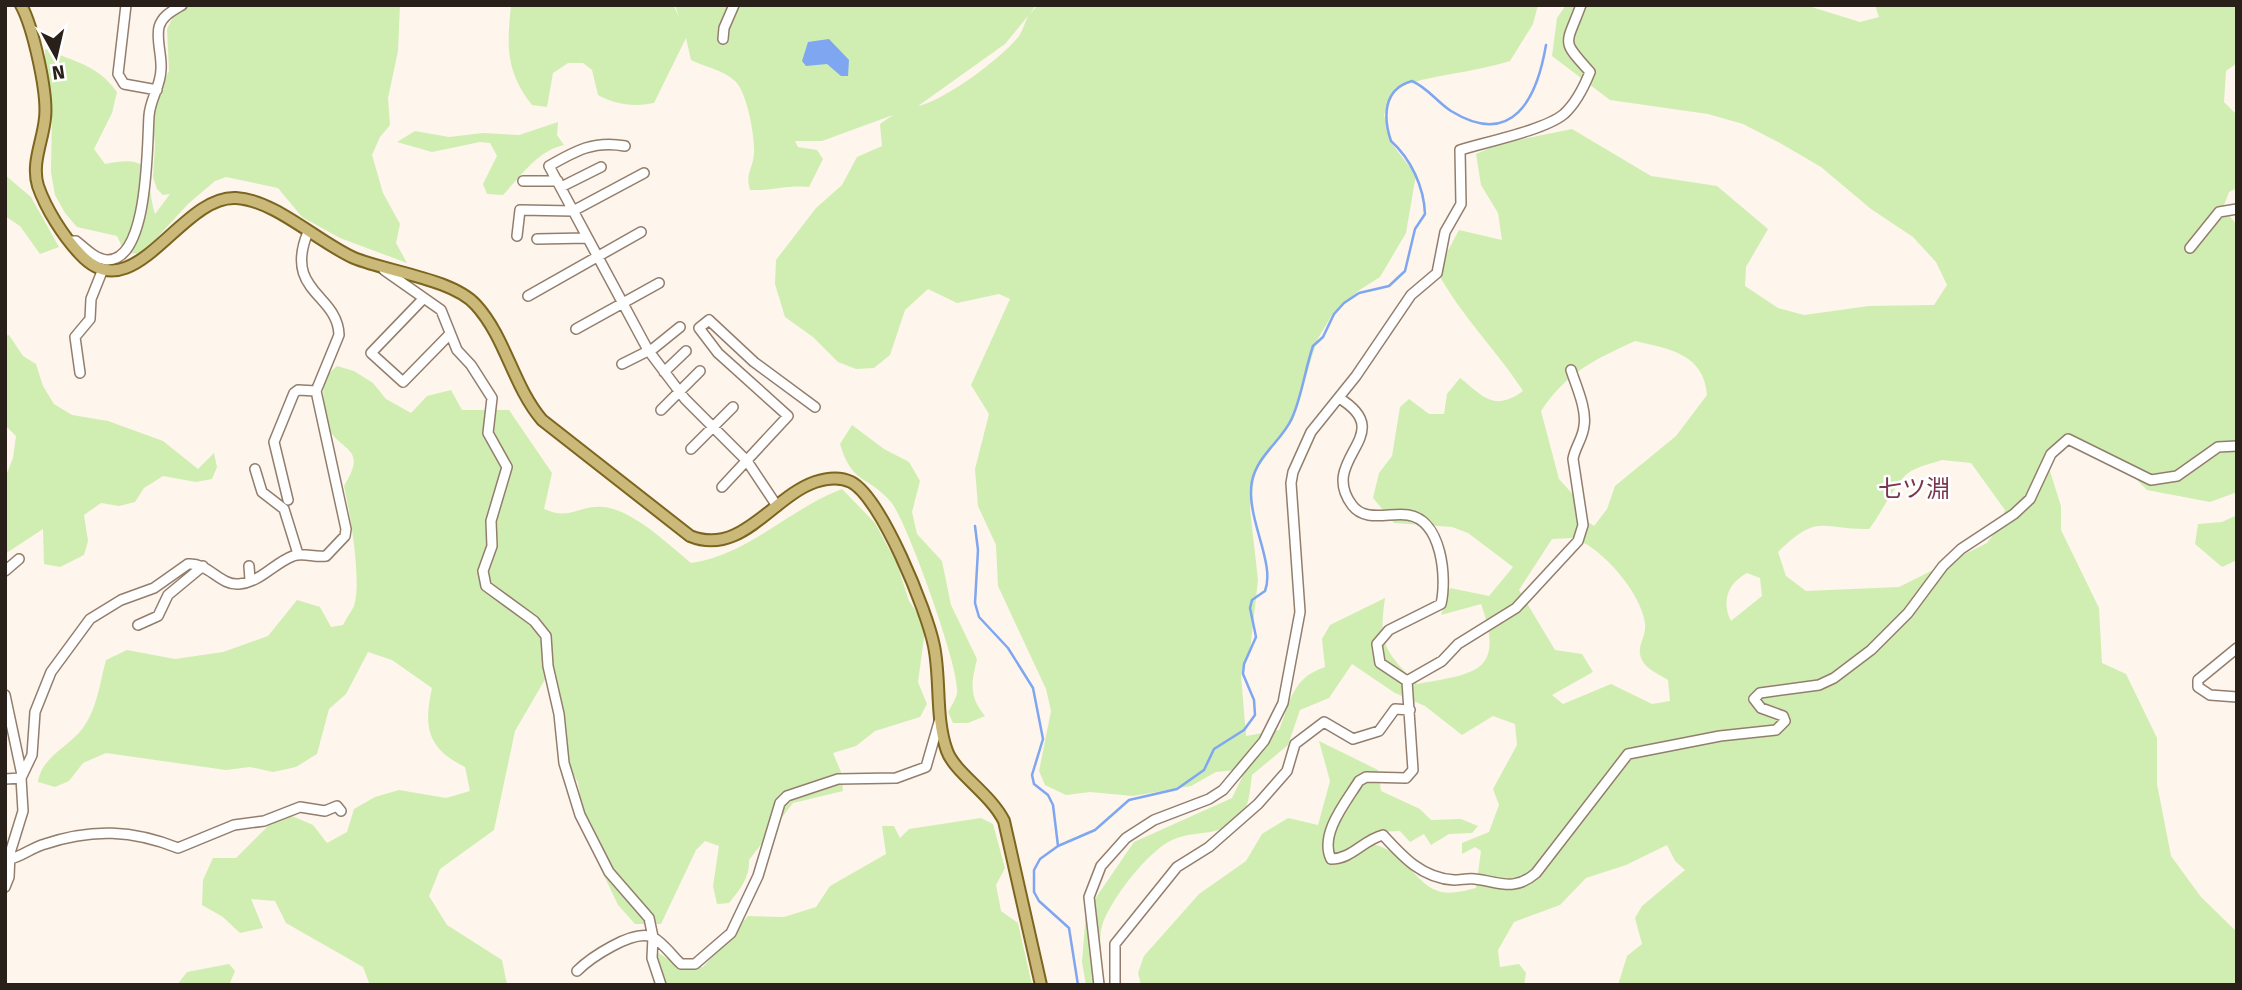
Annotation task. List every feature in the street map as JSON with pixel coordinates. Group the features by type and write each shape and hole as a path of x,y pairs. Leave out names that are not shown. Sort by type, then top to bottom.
{"main road":[{"path":"20,5 32,33 45,109 36,158 38,187 69,241 92,266 120,270 139,262 193,215 220,199 245,199 350,256 383,269 452,289 469,298 487,318 524,396 542,420 682,531 699,540 721,540 743,531 803,488 827,478 850,481 869,497 885,522 931,631 947,753 997,806 1004,821 1041,985"}],"street":[{"path":"126,5 118,74 124,84 157,90"},
{"path":"69,241 76,241 91,253 108,260 129,250 138,221 147,158 149,112 162,68 159,29 163,17 182,5"},
{"path":"723,39 724,28 734,5"},
{"path":"1099,985 1089,897 1101,866 1125,838 1154,820 1209,799 1223,790 1264,741 1283,703 1300,612 1290,483 1311,432 1339,398 1411,295 1437,273 1445,232 1461,204 1460,150 1552,120 1563,114 1583,88 1590,72 1572,54 1568,42 1581,5"},
{"path":"625,146 607,142 580,147 549,166 648,350 680,393 712,429 747,461 777,506"},
{"path":"523,181 559,184 601,167"},
{"path":"517,236 520,210 573,211 644,173"},
{"path":"2190,248 2219,212 2237,209"},
{"path":"21,776 32,755 38,699 51,672 81,628 107,607 154,588 188,564 203,566 235,584 272,571 298,554 326,556 345,536 346,529 316,391 339,335 339,328 337,321 309,287 304,276 303,245 309,232"},
{"path":"528,296 641,232"},
{"path":"537,239 587,238"},
{"path":"80,373 75,337 90,319 91,299 103,269"},
{"path":"383,269 441,310 449,324 449,336 492,398 488,433 507,467 491,521 492,546 483,571 486,586 534,621 547,636 548,666 559,714 564,763 580,815 609,872 649,918 653,937 652,958 661,985"},
{"path":"576,329 659,283"},
{"path":"423,299 371,353 404,382 449,336"},
{"path":"722,487 788,416 718,353 699,328 709,320 754,362 815,407"},
{"path":"622,365 680,327"},
{"path":"664,372 687,351"},
{"path":"1407,681 1442,661 1458,644 1500,621 1516,608 1578,541 1583,525 1573,459 1574,449 1584,430 1585,418 1572,370"},
{"path":"661,410 700,371"},
{"path":"288,500 274,442 294,393 298,390 316,391"},
{"path":"1339,398 1356,408 1362,416 1364,429 1344,473 1345,491 1352,505 1366,515 1413,516 1426,525 1441,552 1445,581 1441,604 1389,630 1377,644 1380,663 1407,681"},
{"path":"691,449 733,407"},
{"path":"1407,681 1413,770 1406,778 1366,777 1359,781 1331,828 1328,846 1331,859 1340,859 1367,839 1383,835 1408,862 1424,873 1452,880 1475,879 1500,886 1525,882 1578,822 1628,754 1720,736 1776,730 1782,726 1786,721 1783,716 1761,708 1754,699 1760,693 1819,685 1834,678 1871,650 1908,614 1943,566 1961,549 2014,514 2030,499 2051,454 2068,439 2151,480 2177,476 2218,447 2237,446"},
{"path":"255,469 262,492 284,509 298,554"},
{"path":"5,571 19,559"},
{"path":"138,625 158,616 168,595 203,566"},
{"path":"249,566 250,580"},
{"path":"2237,648 2200,675 2198,687 2210,695 2237,697"},
{"path":"5,695 21,776 23,811 5,887"},
{"path":"1115,985 1115,944 1177,867 1209,847 1266,796 1287,771 1295,744 1324,722 1353,739 1379,730 1395,709 1409,710"},
{"path":"577,971 610,948 636,938 653,937 681,964 695,964 731,933 758,876 780,803 797,792 838,779 896,778 926,767 941,717"},
{"path":"5,779 21,776"},
{"path":"10,859 44,844 84,833 148,835 178,848 234,825 264,821 300,807 326,811 337,806 341,811"}],"green space":[{"path":"179,5 400,5 398,51 388,98 390,125 380,137 372,155 383,193 400,224 396,243 407,263 340,238 302,217 278,188 226,177 215,181 188,204 142,254 125,253 117,236 77,227 55,195 51,172 52,111 46,84 45,49 94,70 117,92 112,113 94,149 105,164 122,161 141,165 146,171 155,214 170,194 163,195 157,189 153,177 155,144 151,108 169,71 167,29"},
{"path":"511,5 673,5 679,16 675,5 1036,5 1030,14 1038,5 1538,5 1533,24 1510,61 1395,88 1384,115 1392,144 1416,175 1406,233 1380,277 1358,291 1332,315 1317,340 1293,420 1255,471 1250,509 1258,580 1250,651 1241,675 1246,736 1279,730 1299,684 1325,667 1322,639 1330,625 1385,598 1383,627 1386,646 1417,684 1469,672 1480,666 1487,657 1490,644 1481,604 1441,615 1450,588 1489,596 1513,567 1468,533 1452,527 1394,523 1373,498 1379,473 1392,456 1400,407 1409,399 1429,414 1444,414 1447,394 1460,378 1483,396 1497,401 1523,391 1456,302 1437,271 1459,230 1502,240 1498,213 1481,185 1476,154 1499,144 1572,129 1651,176 1717,186 1768,229 1746,267 1745,286 1778,308 1804,315 1869,306 1934,305 1947,285 1936,262 1913,237 1871,209 1821,167 1780,143 1743,124 1708,114 1610,100 1552,56 1557,18 1566,5 1805,5 1860,22 1879,17 1875,5 2237,5 2237,63 2226,71 2224,102 2237,115 2237,188 2229,192 2223,208 2237,225 2237,492 2210,502 2147,490 2111,454 2078,440 2054,448 2049,468 2061,506 2061,530 2099,608 2102,663 2126,674 2157,738 2157,784 2171,856 2201,897 2237,932 2237,985 1618,985 1627,956 1642,944 1635,918 1642,906 1685,870 1675,861 1667,845 1626,865 1586,878 1560,905 1514,922 1498,950 1500,967 1519,964 1526,973 1524,985 1141,985 1138,973 1144,956 1199,894 1246,861 1262,834 1288,818 1318,825 1330,781 1319,741 1378,770 1381,791 1420,809 1431,820 1461,819 1478,826 1472,833 1449,834 1431,845 1424,834 1410,842 1400,831 1376,832 1372,844 1393,853 1422,881 1438,891 1452,893 1476,888 1481,851 1475,847 1462,854 1462,843 1489,832 1499,805 1493,789 1517,745 1515,724 1493,716 1462,735 1425,706 1395,693 1352,664 1329,698 1300,710 1288,745 1252,775 1248,802 1244,812 1234,823 1218,830 1177,838 1167,843 1155,851 1133,875 1113,902 1102,926 1101,955 1106,985 1086,985 1082,962 1086,912 1134,842 1232,798 1246,769 1216,772 1191,786 1133,796 1090,792 1066,795 1045,785 1039,771 1051,711 1046,689 998,586 996,545 978,506 975,469 989,414 971,385 1010,299 999,294 957,303 928,289 905,310 890,355 874,368 856,369 838,362 813,337 785,317 775,284 776,260 816,208 842,185 857,157 882,146 880,124 893,115 822,141 795,141 798,147 817,150 823,159 809,187 750,190 748,179 754,145 743,94 730,77 691,60 686,38 654,103 625,104 598,95 592,70 583,63 568,63 553,73 547,107 532,105 517,81 510,57","holes":["1028,16 1019,36 986,66 942,96 918,106 1005,44","1635,341 1661,347 1692,362 1699,370 1707,395 1676,436 1615,486 1607,509 1594,526 1578,516 1578,500 1559,479 1541,411 1561,386 1594,361","1942,460 1971,463 2005,510 1999,527 1987,543 1899,587 1806,591 1786,576 1778,552 1792,540 1812,527 1869,529 1905,475","1573,538 1596,551 1618,573 1636,598 1645,623 1640,655 1647,666 1668,680 1670,701 1652,704 1611,684 1563,704 1552,695 1593,672 1582,654 1555,650 1519,590 1552,539","1747,573 1760,578 1762,596 1731,621 1727,600 1735,582"]},
{"path":"558,122 557,135 564,145 538,158 503,195 487,194 483,184 497,156 490,143 480,142 432,152 397,142 415,131 449,137 483,133 519,135"},
{"path":"5,175 31,197 59,247 40,254 20,226 5,216"},
{"path":"9,335 23,356 36,364 43,386 54,404 72,415 108,421 163,441 198,469 214,453 217,467 212,479 196,482 163,476 144,488 135,502 119,506 101,503 84,515 88,541 84,555 60,567 44,564 43,529 5,554 5,478 13,458 16,436 5,425 5,336"},
{"path":"337,366 354,371 373,383 386,399 411,413 427,396 451,390 462,410 509,410 552,473 544,509 568,513 594,507 614,509 650,529 691,563 731,551 842,489 875,523 897,564 909,601 922,620 925,630 918,682 927,704 920,717 875,731 856,746 833,753 841,772 843,791 793,803 749,860 746,878 729,903 717,904 713,886 719,846 705,841 696,850 661,924 635,924 618,905 587,840 578,783 567,761 547,676 515,731 494,830 440,869 429,896 447,925 502,960 507,985 370,985 363,967 286,923 275,901 251,899 263,928 240,933 223,917 202,905 203,880 213,858 236,858 269,825 292,816 313,825 327,843 347,832 354,809 375,797 399,790 446,798 470,791 465,767 443,753 431,736 428,715 432,688 392,660 368,652 346,694 329,709 317,754 296,767 273,772 250,767 226,770 106,753 83,763 69,781 55,787 38,782 45,765 88,721 106,660 127,650 175,659 223,652 268,636 297,600 320,607 331,627 343,625 354,606 357,581 344,486 354,463 353,456 332,433 325,419 323,379"},
{"path":"852,425 884,449 909,462 920,481 912,512 917,534 942,561 951,605 977,659 973,689 976,702 985,716 968,723 953,723 948,712 957,693 956,679 942,627 898,514 883,493 855,473 845,457 840,444"},
{"path":"2237,515 2237,560 2222,567 2195,544 2198,524 2222,522"},
{"path":"981,818 993,824 1005,868 996,885 1001,911 1018,923 1032,985 663,985 654,950 677,965 703,967 748,916 784,917 816,907 830,886 886,854 882,826 894,826 900,838 909,829"},
{"path":"229,964 235,971 229,985 177,985 187,972"}],"water":[{"path":"829,39 849,60 848,76 841,76 827,64 806,66 802,61 808,42"}],"waterway":[{"path":"1078,985 1069,928 1039,901 1034,892 1034,870 1040,859 1058,846 1095,830 1129,800 1177,789 1204,770 1214,749 1244,730 1255,715 1254,700 1243,674 1244,664 1256,637 1250,608 1252,600 1265,591 1267,580 1267,567 1251,495 1255,471 1288,426 1313,346 1323,337 1334,314 1359,293 1389,286 1405,271 1415,229 1425,214 1415,174 1405,156 1391,141 1386,114 1391,97 1395,90 1412,81 1451,111 1473,121 1491,124 1506,121 1518,112 1528,99 1536,83 1546,45"},
{"path":"975,526 978,550 975,603 979,617 1008,648 1033,688 1043,739 1032,775 1034,784 1048,795 1053,805 1058,846"}],"district":[{"name":"七ツ淵","path":"1914,489"}]}
